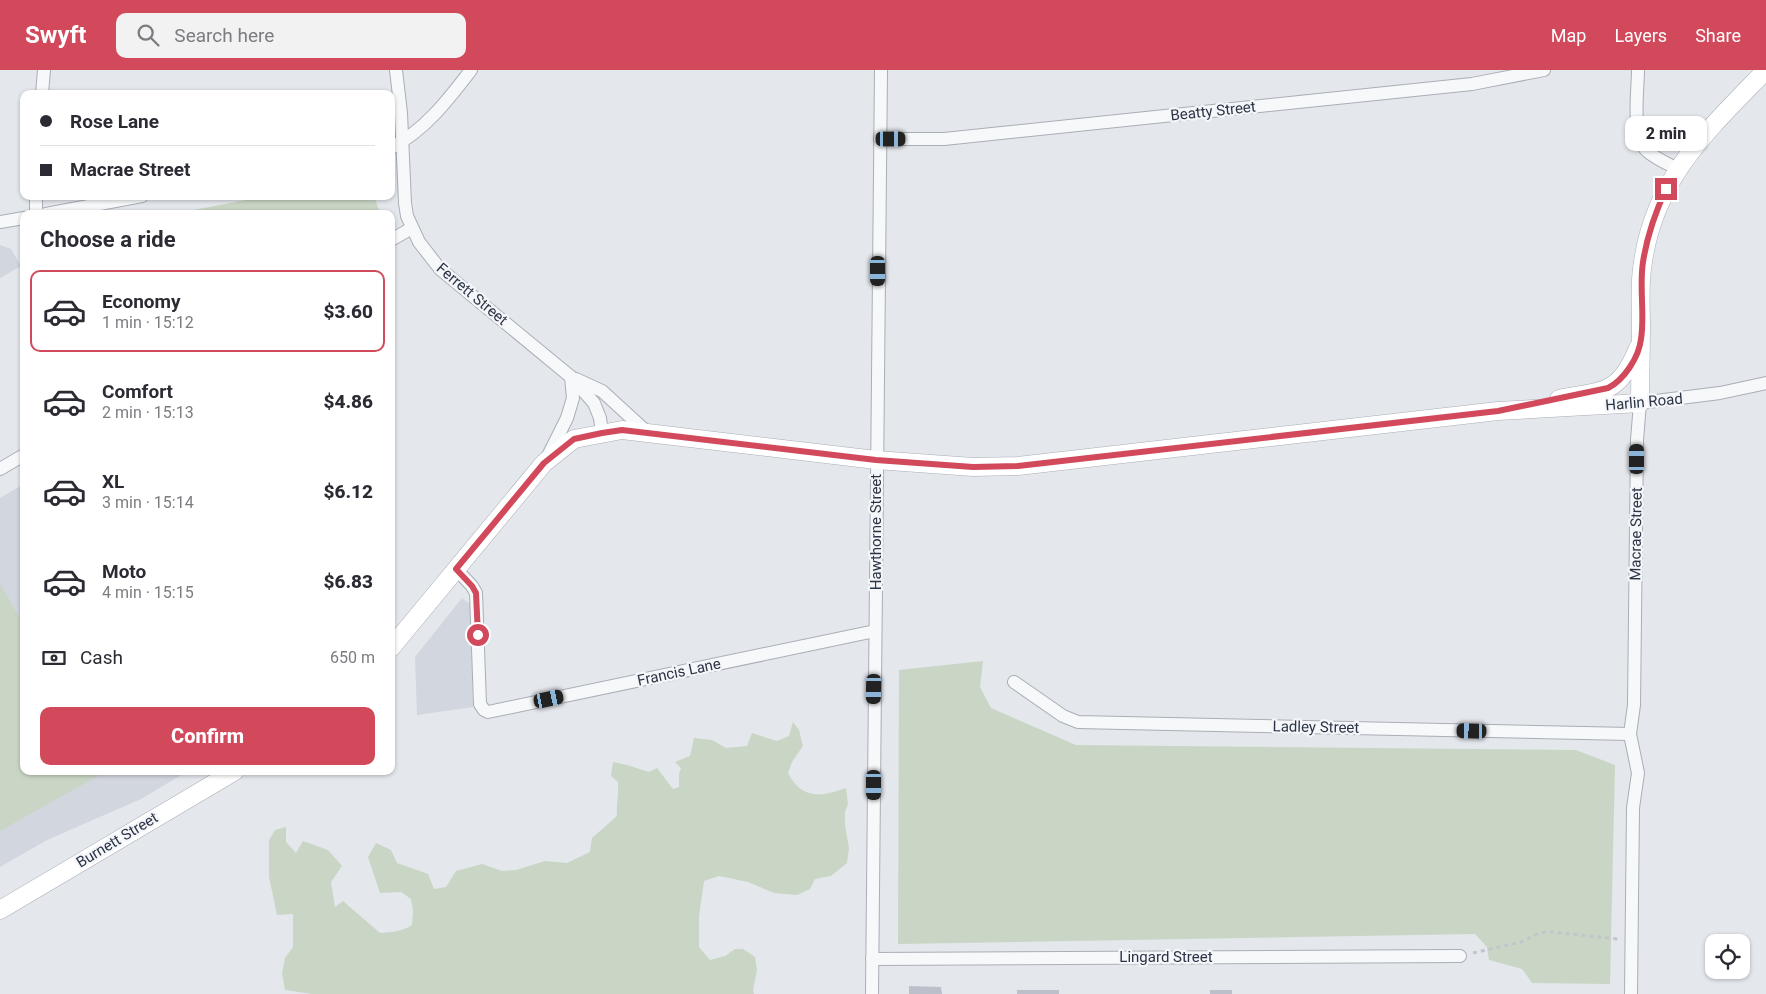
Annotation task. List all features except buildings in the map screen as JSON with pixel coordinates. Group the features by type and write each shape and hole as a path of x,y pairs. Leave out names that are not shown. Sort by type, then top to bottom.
{"main road":[{"name":"Macrae Street","path":"1640,403 1641,281 1646,246 1655,211 1678,169 1704,134 1766,70"},
{"path":"1498,411 1608,388 1616,384 1626,372 1641,340"},
{"name":"Harlin Road","path":"544,463 574,439 622,430 876,460 973,467 1018,466 1498,411 1640,403"},
{"path":"395,643 544,463"},
{"name":"Burnett Street","path":"0,910 228,775"}],"street":[{"path":"42,90 44,70"},
{"name":"Ferrett Street","path":"396,70 403,142 405,203 412,228 419,242 440,269 571,376 594,403 600,418 602,433"},
{"path":"395,146 403,142 438,111 471,70"},
{"name":"Hawthorne Street","path":"872,994 881,70"},
{"name":"Beatty Street","path":"880,139 944,139 1453,86 1502,79 1544,70"},
{"path":"1638,70 1637,126 1642,144 1652,155 1678,169"},
{"path":"67,210 121,200"},
{"path":"0,222 20,219"},
{"path":"395,238 412,228"},
{"path":"571,376 602,391 650,434"},
{"path":"544,463 567,418 573,398 571,376"},
{"name":"Harlin Road","path":"1640,403 1712,394 1766,383"},
{"name":"Macrae Street","path":"1631,994 1633,808 1638,773 1630,734 1634,705 1637,440 1640,403"},
{"path":"0,469 20,456"},
{"name":"Francis Lane","path":"456,569 472,586 477,600 480,704 484,710 492,711 875,631"},
{"name":"Ladley Street","path":"1014,682 1063,716 1078,722 1630,734"},
{"name":"Lingard Street","path":"872,959 1460,956"}],"path":[{"path":"1460,956 1521,942 1545,932 1597,936 1620,940 1632,946"}],"shaded area":[{"path":"0,245 11,249 20,267 0,278"},
{"path":"20,486 20,775 181,775 141,799 47,840 0,867 0,498"},
{"path":"462,598 470,604 473,707 417,715 415,657"}],"green space":[{"path":"245,200 375,200 379,210 194,210"},
{"path":"0,584 20,619 20,775 100,775 0,831"},
{"path":"983,661 980,687 991,708 1076,745 1576,750 1615,765 1610,984 1532,983 1522,969 1489,960 1487,947 1475,934 898,944 899,670"},
{"path":"793,722 799,730 803,746 792,762 788,773 793,782 799,788 813,794 828,793 846,788 848,804 845,812 845,825 849,848 847,863 831,876 815,879 810,889 797,895 774,893 748,882 719,876 704,881 699,916 699,947 710,960 725,956 735,949 743,949 755,957 757,970 754,994 312,994 285,990 282,973 285,958 293,947 293,914 277,915 269,877 269,840 275,830 286,827 286,842 296,853 303,841 328,850 342,866 331,882 335,907 343,901 380,933 396,931 412,925 413,910 411,899 401,892 380,893 368,857 376,843 391,850 397,863 428,874 434,889 446,887 456,871 482,864 502,871 516,870 545,861 567,863 590,852 592,838 617,816 618,782 611,776 613,762 649,772 657,768 673,789 679,787 681,768 675,762 690,756 694,738 712,740 726,748 747,746 752,733 777,741 789,736"}],"route":[{"path":"478,635 476,593 456,569 544,463 574,439 622,430 876,460 973,467 1018,466 1498,411 1608,388 1622,378 1633,361 1641,340 1642,263 1655,211 1666,189"}]}
